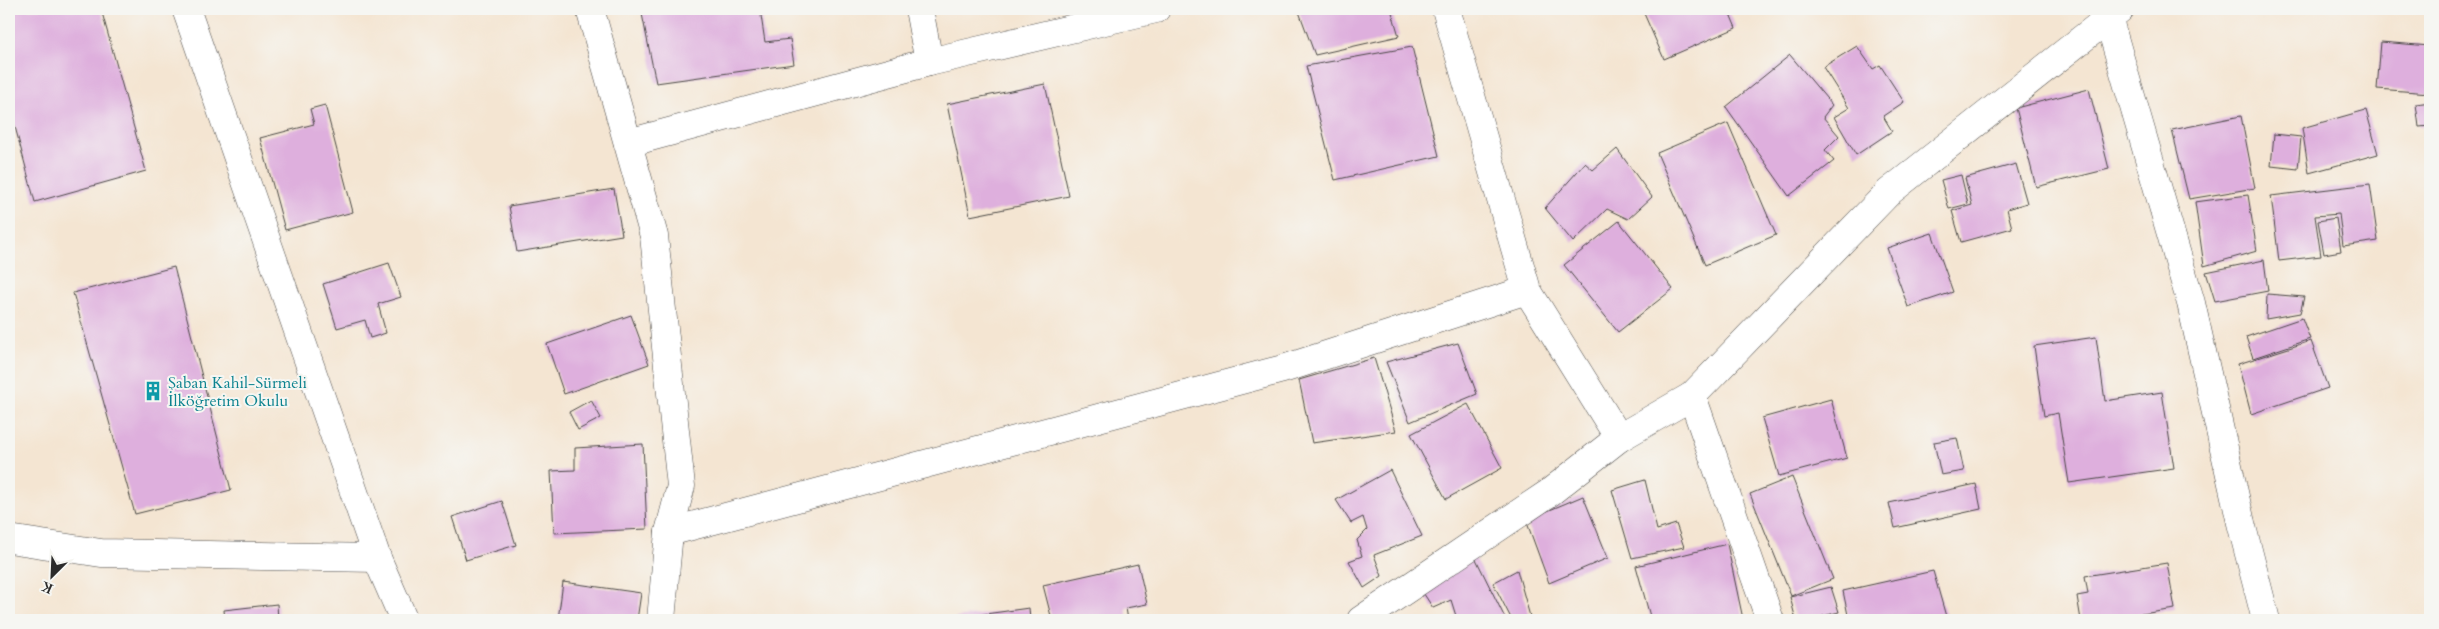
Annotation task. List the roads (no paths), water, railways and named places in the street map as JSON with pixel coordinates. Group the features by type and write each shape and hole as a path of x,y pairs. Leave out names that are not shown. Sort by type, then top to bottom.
{"street":[{"path":"186,9 377,558 404,620"},
{"path":"590,9 654,236 681,486 669,532 661,620"},
{"path":"919,9 929,62"},
{"path":"628,143 929,62 1156,9"},
{"path":"1446,9 1527,290 1619,438"},
{"path":"1361,620 1549,493 1619,438 1692,396 1889,192 2114,13 2191,303 2240,523 2266,620"},
{"path":"669,532 1283,369 1527,290"},
{"path":"1692,396 1770,620"},
{"path":"9,539 101,553 377,558"}],"place":[{"name":"Şaban Kahil-Sürmeli İlköğretim Okulu","path":"153,391"}]}
